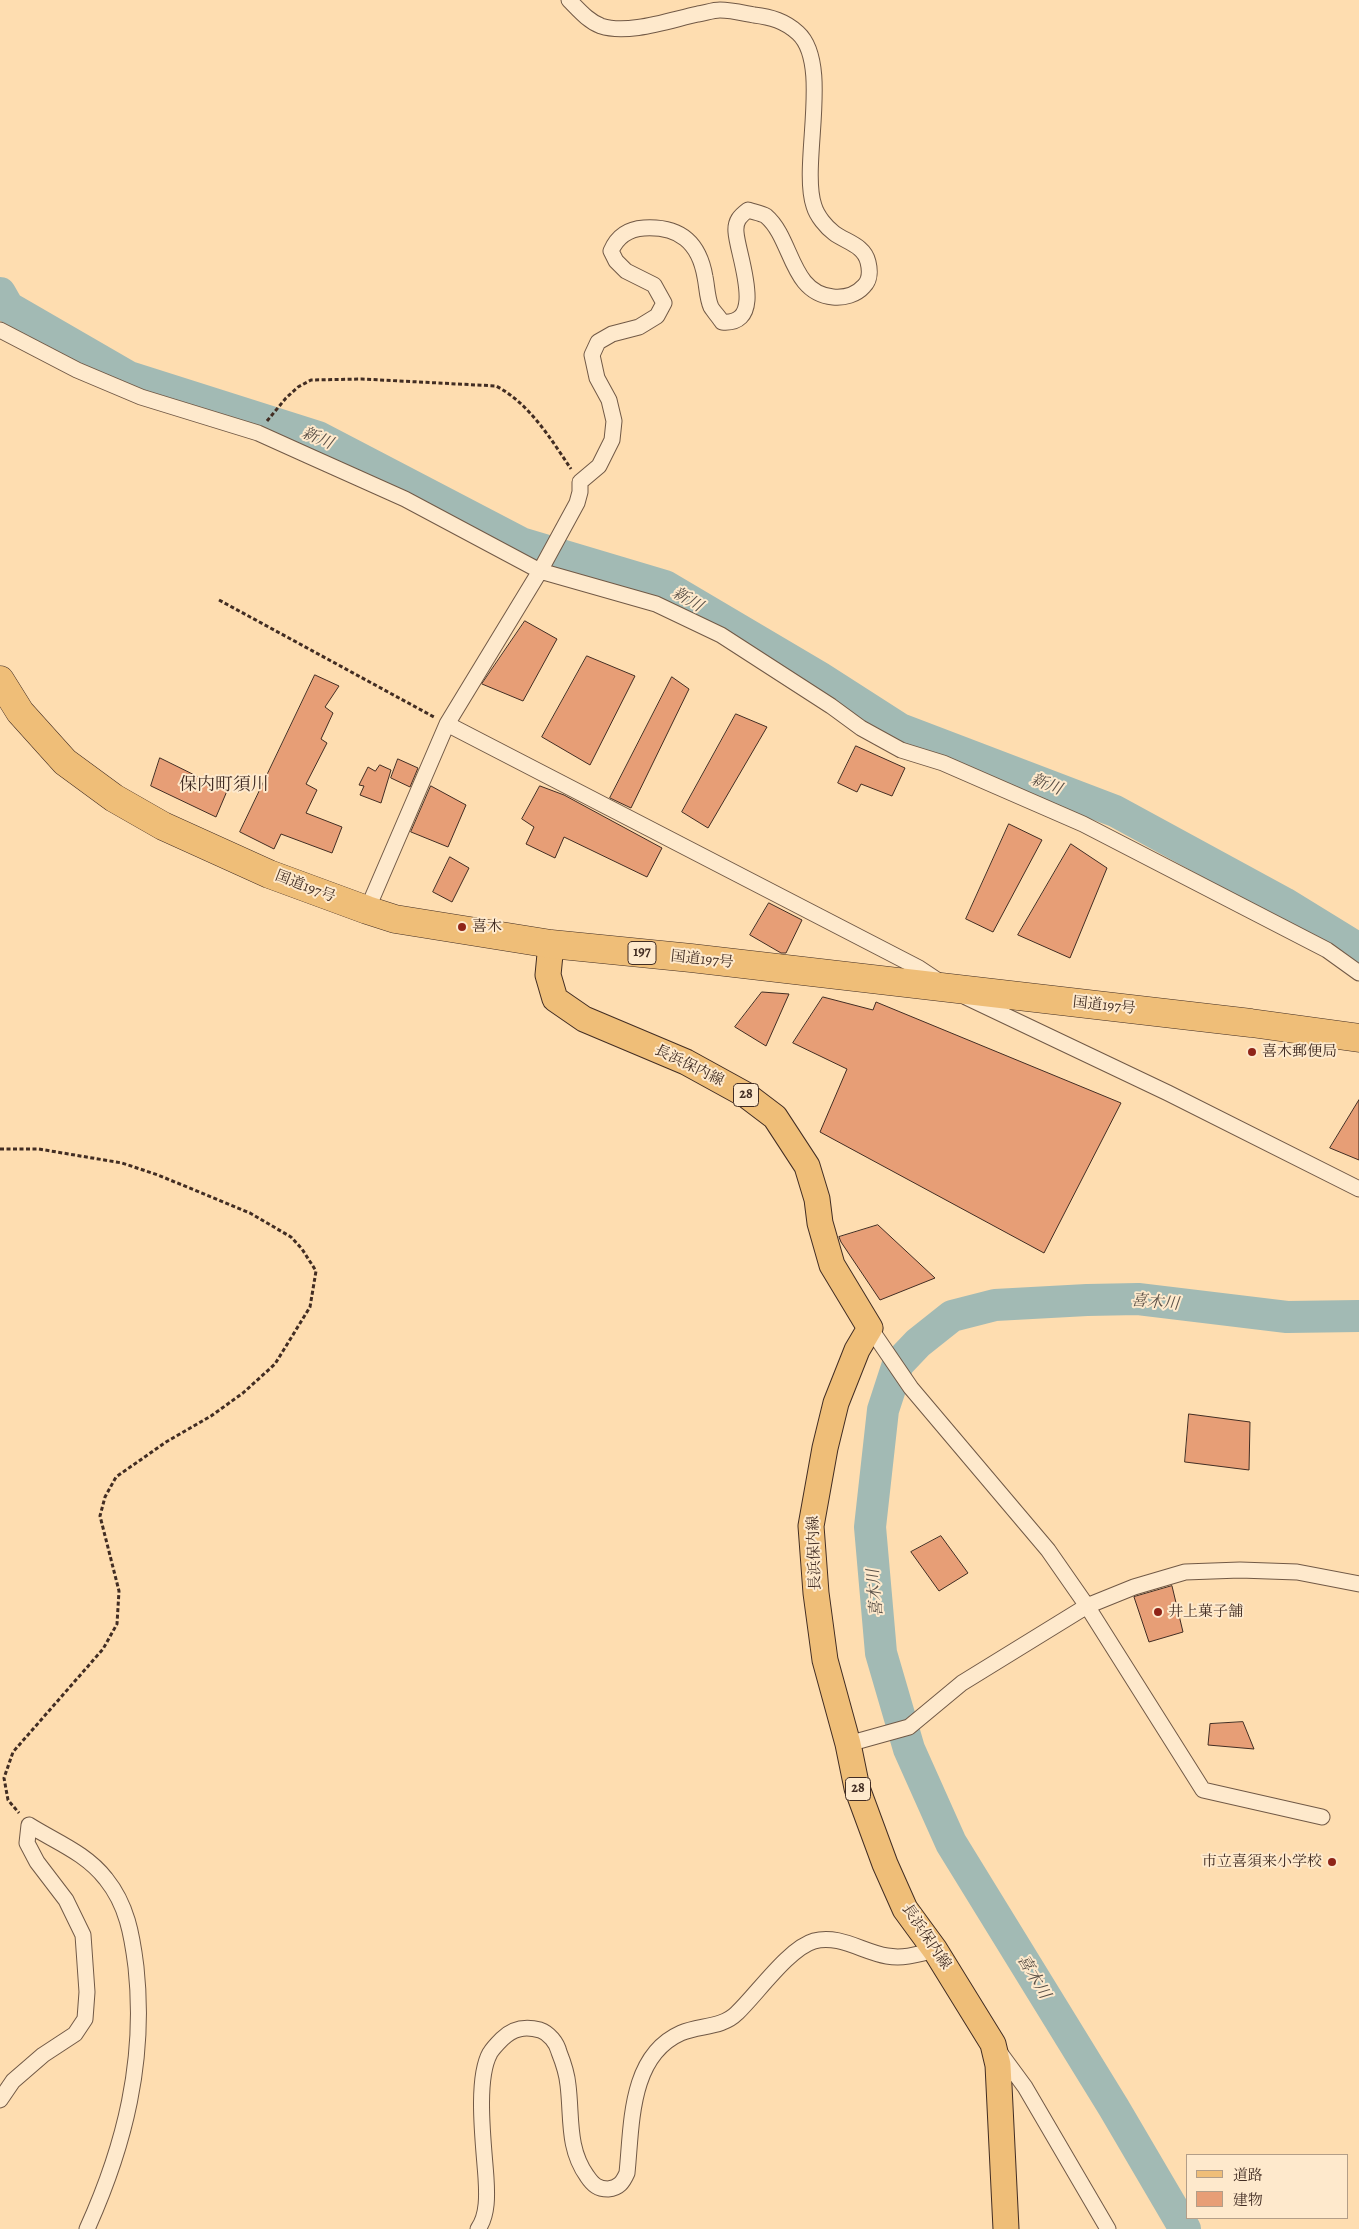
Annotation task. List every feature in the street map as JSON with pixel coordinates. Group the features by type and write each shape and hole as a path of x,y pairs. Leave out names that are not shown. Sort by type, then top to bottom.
{"highway":[{"name":"国道197号","path":"0,680 20,712 65,762 114,798 163,826 252,866 367,910 396,918 449,929 551,944 690,958 1251,1023 1359,1038"}],"main road":[{"name":"長浜保内線","path":"551,944 548,975 555,999 584,1019 694,1067 746,1095 775,1117 807,1166 817,1199 820,1224 832,1265 874,1332 857,1350 836,1402 823,1455 811,1526 816,1593 825,1660 852,1742 857,1788 885,1864 905,1909 935,1950 993,2044 998,2065 1006,2229"}],"street":[{"path":"367,910 447,724 540,571 577,502 580,482 599,466 612,440 614,421 609,400 597,378 592,355 598,342 612,334 639,327 657,316 664,303 654,285 626,271 616,261 612,251 615,242 624,234 643,228 670,230 684,236 693,246 702,263 710,305 722,322 730,323 737,320 743,314 746,305 746,278 735,231 738,218 748,210 765,216 776,228 798,274 814,292 823,296 840,298 851,295 864,286 870,276 868,260 857,246 834,234 822,221 814,206 811,186 814,89 810,53 801,35 788,24 769,17 720,10 623,30 601,26 588,19 569,0"},
{"path":"0,330 77,370 141,397 258,433 405,499 540,571 656,604 720,635 831,706 861,728 901,750 943,763 1083,824 1327,950 1359,973"},
{"path":"447,724 919,968 950,989 1359,1189"},
{"path":"874,1332 911,1388 1048,1550 1087,1606 1202,1790 1322,1817"},
{"path":"852,1742 909,1727 962,1683 1087,1606 1134,1587 1185,1572 1240,1570 1297,1572 1359,1584"},
{"path":"0,2100 14,2081 43,2055 75,2034 85,2019 87,1992 83,1935 66,1900 37,1862 27,1843 29,1825 86,1857 110,1886 127,1915 132,1934 139,1998 137,2059 127,2118 105,2189 87,2229"},
{"path":"478,2229 482,2223 487,2196 481,2102 486,2063 490,2052 509,2032 522,2028 542,2030 551,2037 559,2049 568,2084 571,2139 579,2164 593,2184 601,2189 614,2189 622,2183 627,2173 635,2098 645,2068 667,2040 683,2032 721,2023 736,2014 787,1959 815,1940 838,1940 886,1956 903,1957 935,1950"},
{"path":"993,2044 1025,2087 1108,2229"}],"path":[{"path":"258,433 286,398 298,387 311,380 362,379 496,386 511,394 548,434 580,482"},
{"path":"219,600 447,724"},
{"path":"0,1149 39,1149 122,1163 158,1175 250,1213 291,1237 302,1249 316,1271 310,1307 275,1364 243,1393 211,1416 166,1442 116,1478 105,1497 100,1516 119,1591 117,1624 103,1649 13,1752 4,1778 8,1800 29,1825"}],"building":[{"path":"525,621 557,639 523,701 482,684"},
{"path":"587,656 635,676 590,765 542,737"},
{"path":"315,675 339,686 325,707 333,713 321,739 327,743 306,784 317,790 306,813 342,827 332,853 281,834 274,849 240,832"},
{"path":"672,677 689,689 631,808 610,798"},
{"path":"736,714 767,727 708,828 682,812"},
{"path":"856,746 905,768 892,796 861,784 857,792 838,783"},
{"path":"160,758 227,791 216,817 151,786"},
{"path":"398,759 418,768 410,787 391,778"},
{"path":"380,765 391,770 381,803 360,795 364,786 359,785 368,767 375,771"},
{"path":"431,786 466,805 448,847 411,832"},
{"path":"540,786 564,795 662,848 647,877 564,837 555,858 526,844 534,827 522,819"},
{"path":"1009,824 1042,840 993,932 966,919"},
{"path":"1071,844 1107,868 1070,958 1018,935"},
{"path":"450,857 469,868 452,902 433,892"},
{"path":"769,903 802,920 786,953 781,953 750,935"},
{"path":"762,992 789,994 766,1046 735,1027"},
{"path":"823,997 873,1010 876,1002 1121,1103 1044,1253 820,1132 847,1069 793,1043"},
{"path":"1359,1100 1359,1160 1330,1148"},
{"path":"878,1225 935,1278 880,1300 839,1237"},
{"path":"1189,1414 1250,1422 1249,1470 1185,1462"},
{"path":"941,1536 968,1573 939,1591 911,1552"},
{"name":"井上菓子舗","path":"1172,1586 1183,1632 1149,1642 1134,1597"},
{"path":"1243,1722 1254,1749 1208,1745 1210,1724"}],"waterway":[{"name":"新川","path":"0,293 8,307 129,377 318,437 521,543 665,586 819,677 900,729 1115,811 1284,903 1359,949"},
{"name":"喜木川","path":"1185,2229 1114,2108 951,1843 909,1749 881,1653 870,1527 883,1410 898,1364 918,1343 952,1316 995,1305 1138,1299 1287,1317 1359,1316"}],"place":[{"name":"喜木","path":"462,927"},
{"name":"喜木郵便局","path":"1252,1052"},
{"name":"井上菓子舗","path":"1158,1612"},
{"name":"市立喜須来小学校","path":"1332,1862"}],"district":[{"name":"保内町須川","path":"224,786"}]}
